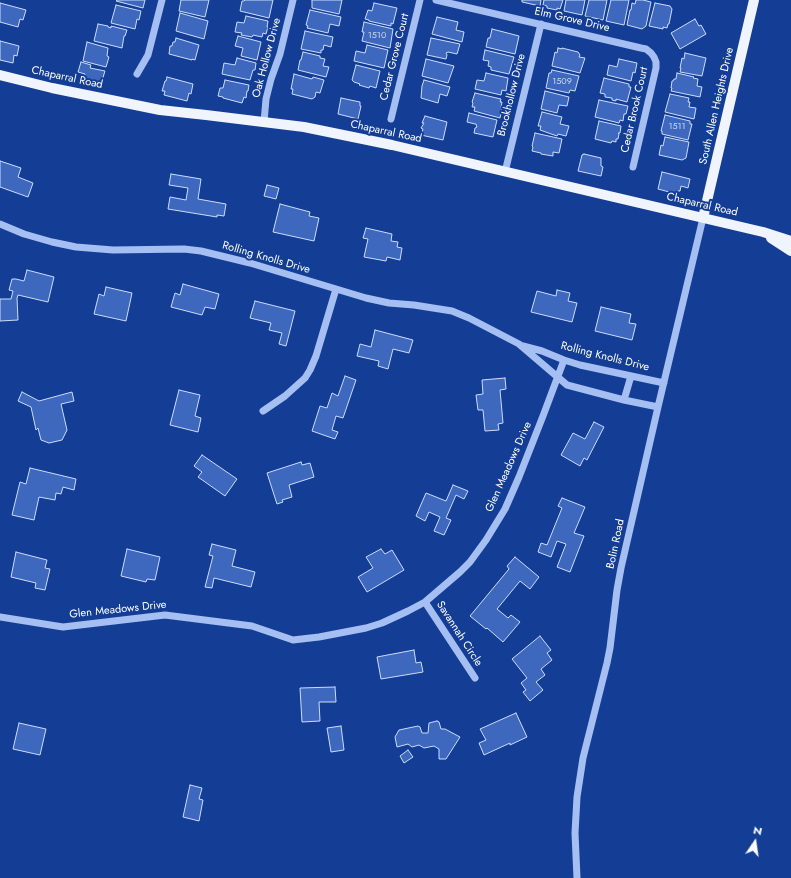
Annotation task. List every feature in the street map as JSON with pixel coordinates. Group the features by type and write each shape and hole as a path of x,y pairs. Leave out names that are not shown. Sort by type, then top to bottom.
{"main road":[{"name":"South Allen Heights Drive","path":"703,218 754,0"},
{"name":"Chaparral Road","path":"0,75 52,88 160,110 304,127 392,145 763,232 791,240"},
{"name":"Chaparral Road","path":"763,232 791,251"}],"street":[{"path":"137,74 148,55 162,0"},
{"name":"Oak Hollow Drive","path":"264,122 266,99 271,78 280,54 293,0"},
{"name":"Cedar Grove Court","path":"391,119 420,0"},
{"name":"Elm Grove Drive","path":"436,0 646,49 654,57"},
{"name":"Brookhollow Drive","path":"505,172 541,24"},
{"name":"Cedar Brook Court","path":"633,167 656,68 654,57"},
{"name":"Bolin Road","path":"577,878 576,821 580,779 610,648 621,568 703,218"},
{"name":"Rolling Knolls Drive","path":"0,224 24,234 76,247 113,250 184,249 200,251 250,263 366,298 389,303 452,311 469,318 519,344 564,360 664,383"},
{"path":"263,411 286,396 305,378 310,370 316,356 336,289"},
{"name":"Rolling Knolls Drive","path":"519,344 567,385 658,407"},
{"name":"Glen Meadows Drive","path":"0,617 63,627 165,615 252,626 292,640 319,637 366,628 382,623 425,602 460,572 483,545 505,508 519,477 564,360"},
{"path":"624,400 630,376"},
{"name":"Savannah Circle","path":"425,602 475,678"}],"building":[{"path":"145,0 143,8 116,1"},
{"path":"181,0 209,0 205,17 179,11"},
{"path":"273,0 269,18 240,11 242,1"},
{"path":"312,0 342,0 339,14 312,8"},
{"path":"522,0 541,0 540,6 522,2"},
{"path":"544,0 563,0 560,9 557,8 557,10 547,8 547,6 543,5"},
{"path":"566,0 585,0 582,15 564,11"},
{"path":"589,0 607,0 603,20 585,16"},
{"path":"611,0 629,0 624,25 606,21"},
{"path":"636,0 651,2 646,26 642,29 627,25 632,3 635,4"},
{"path":"0,3 26,10 23,20 20,19 18,27 0,22"},
{"path":"374,3 397,8 393,24 391,23 391,26 365,19 368,10 372,11"},
{"path":"655,3 670,6 672,9 667,28 663,27 663,29 649,26"},
{"path":"116,5 141,11 139,20 137,19 135,29 111,23"},
{"path":"310,10 341,17 339,26 330,24 328,33 307,28 308,26 306,25"},
{"path":"180,13 208,21 204,39 176,31"},
{"path":"246,16 268,21 266,34 263,33 262,37 253,35 252,37 235,32 237,22 244,23"},
{"path":"437,17 458,22 456,30 464,32 462,42 432,34"},
{"path":"695,19 699,26 701,25 706,34 680,49 671,33"},
{"path":"364,22 393,29 390,48 362,41"},
{"path":"98,24 111,28 111,26 127,30 124,36 122,48 94,41"},
{"path":"492,29 519,36 515,54 486,47"},
{"path":"305,31 333,37 331,47 324,45 321,53 301,49"},
{"path":"238,36 261,42 257,60 241,56 243,48 235,46"},
{"path":"176,38 199,45 195,60 169,54 170,46 172,46 173,42 175,42"},
{"path":"431,38 460,44 457,54 448,52 446,53 446,59 427,55"},
{"path":"0,41 19,46 17,56 14,55 13,63 0,60"},
{"path":"87,42 108,48 107,56 109,57 106,67 83,61"},
{"path":"367,45 388,50 384,68 354,61 356,51 365,53"},
{"path":"558,48 578,52 580,55 579,57 585,58 580,73 552,66 555,52 557,53"},
{"path":"485,50 514,57 509,74 491,70 491,67 488,66 489,61 483,60"},
{"path":"303,52 320,56 320,58 325,59 323,66 329,67 326,77 298,70"},
{"path":"685,53 706,58 702,76 680,72 682,58 684,59"},
{"path":"237,58 256,63 255,70 253,70 250,80 222,74 224,63 235,65"},
{"path":"426,59 454,66 448,83 422,76"},
{"path":"619,59 637,63 635,73 633,72 631,81 607,75 609,65 617,67"},
{"path":"81,62 91,65 90,68 105,71 100,87 83,83 85,74 78,72"},
{"path":"356,65 380,71 376,88 370,86 369,88 359,85 360,84 352,80"},
{"path":"552,70 579,76 575,91 570,90 569,93 546,88 549,73 551,73"},
{"path":"486,73 508,78 506,91 502,90 501,95 475,89 477,80 484,81"},
{"path":"677,73 698,79 697,86 702,87 700,97 671,91 672,81 676,79"},
{"path":"294,74 312,79 313,77 324,80 320,93 316,92 315,97 312,99 292,94 293,89 291,89"},
{"path":"167,77 193,84 191,94 189,93 187,101 164,95 165,91 162,91"},
{"path":"604,78 629,84 629,87 631,87 627,102 616,99 616,101 612,100 612,98 605,97 605,94 600,93"},
{"path":"225,80 249,85 246,98 244,97 242,103 218,96 220,88 223,88"},
{"path":"424,80 450,87 447,96 440,94 438,103 421,98"},
{"path":"545,91 569,97 567,106 559,105 557,113 541,109"},
{"path":"475,93 501,99 500,102 502,102 502,109 500,118 474,111 475,107 472,107 472,102"},
{"path":"670,94 689,98 689,107 696,108 694,119 665,112"},
{"path":"341,98 360,102 361,106 358,119 338,114"},
{"path":"599,100 628,106 626,114 624,114 623,121 620,120 619,123 595,117"},
{"path":"542,112 562,117 560,124 569,126 566,136 558,134 557,136 540,130 541,126 538,126"},
{"path":"469,113 497,120 493,137 474,133 475,128 477,127 476,124 467,122"},
{"path":"665,115 690,121 690,124 692,124 688,140 662,134 661,131"},
{"path":"425,116 447,122 443,140 421,135 423,129 421,128 424,123 422,123"},
{"path":"599,121 621,126 616,142 612,141 611,143 595,139"},
{"path":"535,133 562,139 559,153 553,152 553,156 532,151"},
{"path":"665,137 689,142 686,158 682,160 659,155 661,145 663,146"},
{"path":"584,154 601,158 601,166 603,167 601,176 578,171 582,155"},
{"path":"0,161 21,168 18,177 33,183 28,197 0,187"},
{"path":"662,172 690,179 688,188 681,186 680,191 678,191 677,194 658,189"},
{"path":"171,174 201,179 198,199 226,204 224,216 217,215 217,217 168,209 170,197 186,200 188,188 169,185"},
{"path":"267,185 279,188 276,199 264,196"},
{"path":"280,204 310,212 309,216 319,218 314,241 273,232"},
{"path":"366,228 392,234 391,241 398,242 397,247 402,248 400,260 387,257 386,261 364,257 368,239 363,238"},
{"path":"27,270 54,277 48,302 18,295 18,320 0,321 0,299 11,299 13,291 9,290 12,279 24,281"},
{"path":"183,284 219,294 215,309 205,307 202,315 171,307 175,293 180,295"},
{"path":"106,287 132,293 126,321 94,314 99,294 104,296"},
{"path":"557,290 570,293 568,301 577,303 572,322 531,312 537,291 556,296"},
{"path":"255,301 295,311 286,346 279,344 282,333 269,330 271,323 250,318"},
{"path":"601,307 631,314 629,323 636,324 632,340 595,331"},
{"path":"375,330 413,340 409,353 393,349 388,369 378,366 379,361 357,356 360,344 371,347"},
{"path":"345,376 356,380 343,418 336,416 332,430 338,432 335,439 312,431 320,406 327,408 332,393 338,396"},
{"path":"505,378 506,389 500,390 503,423 498,424 499,430 485,431 483,410 478,410 476,395 483,394 482,380"},
{"path":"179,390 200,395 195,416 201,418 198,432 170,425"},
{"path":"22,392 39,401 72,392 74,401 61,404 67,430 62,440 49,443 41,440 38,428 36,430 31,407 18,401"},
{"path":"594,422 604,427 587,460 584,458 580,466 561,455 573,433 585,439"},
{"path":"202,455 237,479 225,496 198,477 202,472 194,466"},
{"path":"301,462 302,465 310,463 314,477 289,485 292,497 282,500 283,502 277,504 267,473"},
{"path":"30,468 76,479 74,490 63,487 61,494 56,493 55,500 39,497 34,520 12,515 20,482 26,484"},
{"path":"453,485 468,491 464,499 456,495 446,518 451,520 444,535 434,531 440,517 429,512 425,521 416,516 426,493 446,501"},
{"path":"562,498 585,507 574,533 584,536 570,572 557,567 566,544 557,541 551,557 538,552 541,543 547,545 562,508 558,506"},
{"path":"212,544 236,550 232,566 255,572 251,587 214,578 212,588 205,587 213,556 209,555"},
{"path":"127,549 160,557 155,580 147,579 146,582 121,576"},
{"path":"381,549 385,554 392,550 404,570 367,592 358,577 373,568 366,557"},
{"path":"16,552 47,560 45,568 50,569 45,590 35,588 36,583 11,577"},
{"path":"515,557 539,577 530,589 520,581 497,609 508,618 511,615 520,622 503,642 470,616 509,569 507,566"},
{"path":"540,636 551,650 547,653 552,660 541,669 545,675 536,682 543,690 530,701 523,692 526,690 521,683 527,678 512,659"},
{"path":"414,650 416,663 421,662 423,672 381,679 377,657"},
{"path":"335,687 336,702 319,702 320,721 302,722 300,688"},
{"path":"516,713 527,737 484,755 479,743 486,740 480,729"},
{"path":"439,722 441,729 445,729 460,737 446,759 439,759 439,749 434,746 424,748 419,745 412,747 408,744 397,747 395,737 399,730 418,726 420,727 422,733 428,733 429,723"},
{"path":"19,723 46,729 40,755 13,749"},
{"path":"341,726 344,750 331,752 327,728"},
{"path":"408,750 413,757 404,763 400,756"},
{"path":"190,785 202,788 199,799 203,800 199,821 183,817"}]}
